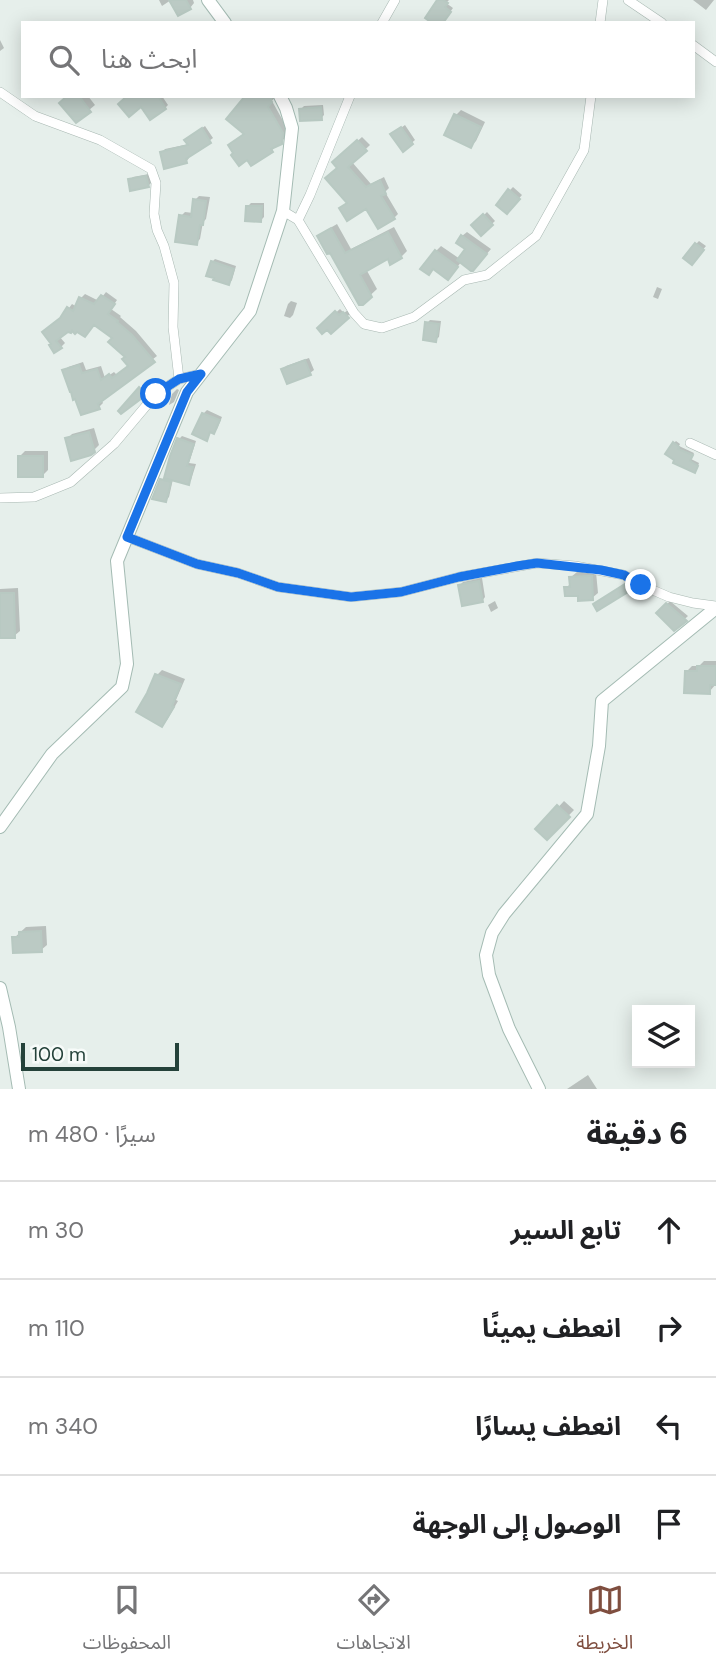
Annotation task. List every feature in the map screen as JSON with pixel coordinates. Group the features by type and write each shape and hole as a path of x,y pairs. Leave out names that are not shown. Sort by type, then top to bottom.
{"street":[{"path":"208,0 224,21"},
{"path":"383,21 395,0"},
{"path":"600,21 603,0"},
{"path":"628,0 659,21"},
{"path":"695,46 716,62"},
{"path":"0,92 35,116 100,140 150,169 156,183 154,215 157,230 174,283 173,327 179,379"},
{"path":"0,827 52,754 122,687 127,664 117,561 187,392 250,312 283,211 292,128 281,98"},
{"path":"298,220 349,98"},
{"path":"283,211 298,220 354,313 364,324 382,328 414,317 464,280 486,275 536,236 584,150 591,98"},
{"path":"0,498 34,497 71,482 114,444 156,394 179,379 201,374"},
{"path":"690,443 716,455"},
{"path":"127,537 197,564 238,573 278,587 351,597 401,592 459,577 537,563 575,566 624,575 669,597 716,607"},
{"path":"539,1089 509,1029 489,975 486,956 492,933 550,856 587,814 602,701 716,607"},
{"path":"0,988 19,1089"}],"building":[{"path":"169,0 186,0 191,9 178,16"},
{"path":"437,0 448,3 445,7 451,12 444,21 429,21 425,18"},
{"path":"65,98 80,98 91,112 76,123 59,103"},
{"path":"125,98 159,98 166,109 150,120 141,107 129,117 118,104"},
{"path":"243,98 271,98 272,102 268,107 283,133 282,144 271,149 273,152 251,166 247,160 239,166 228,145 244,134 226,119"},
{"path":"321,107 322,120 300,121 299,109"},
{"path":"454,114 481,127 471,148 444,135"},
{"path":"401,127 413,144 403,152 390,134"},
{"path":"202,128 211,143 186,159 187,163 164,169 160,152 188,145 184,140"},
{"path":"357,140 367,151 348,167 366,187 380,180 386,194 381,196 395,219 378,229 366,209 347,221 339,208 347,203 325,178 337,168 332,162"},
{"path":"146,176 149,187 130,191 128,179"},
{"path":"508,189 520,199 507,214 496,205"},
{"path":"193,199 206,201 197,245 175,242 179,215 191,217"},
{"path":"246,206 262,206 261,222 245,221"},
{"path":"483,214 493,225 481,236 471,225"},
{"path":"331,228 345,253 388,232 402,258 390,265 388,259 360,275 372,297 363,305 359,305 330,253 327,254 317,236"},
{"path":"461,235 487,254 473,271 457,260 465,249 456,243"},
{"path":"695,243 704,250 692,265 683,258"},
{"path":"435,250 458,267 448,280 433,269 429,275 420,269"},
{"path":"211,261 234,269 229,285 206,276"},
{"path":"101,295 115,304 108,314 132,335 155,362 98,404 100,409 81,415 62,370 79,365 82,373 97,369 101,380 109,374 112,378 128,366 122,359 125,357 108,342 112,338 94,325 85,337 77,332 68,332 56,341 62,348 54,353 42,332 60,318 67,307 73,311 79,297 94,304"},
{"path":"335,311 339,315 343,312 349,318 331,334 327,330 322,334 317,328"},
{"path":"425,322 439,324 436,342 423,340"},
{"path":"305,360 311,375 287,384 281,369"},
{"path":"139,387 146,395 121,414 118,411"},
{"path":"202,413 220,420 214,434 210,432 207,441 192,434"},
{"path":"89,432 95,452 71,461 65,438"},
{"path":"177,438 194,444 187,466 193,467 189,485 164,478"},
{"path":"673,442 678,449 693,455 690,461 698,466 695,473 673,463 674,460 665,454"},
{"path":"18,456 43,456 43,477 18,477"},
{"path":"160,479 171,482 166,502 152,499"},
{"path":"592,576 593,600 578,601 578,596 565,596 564,587 570,587 569,577"},
{"path":"479,581 483,602 462,606 458,585"},
{"path":"625,584 633,589 597,611 593,604"},
{"path":"0,593 14,593 15,638 0,638"},
{"path":"666,603 687,621 674,631 656,613"},
{"path":"697,666 716,666 716,685 710,685 710,694 684,693 685,671 697,671"},
{"path":"155,674 181,684 172,706 174,707 162,727 136,712"},
{"path":"557,805 570,817 547,840 535,829"},
{"path":"41,931 42,952 13,953 12,937 19,937 19,932"}],"route":[{"path":"156,394 179,379 201,374 187,392 127,537 197,564 238,573 278,587 351,597 401,592 459,577 537,563 601,570 624,575 641,585"}]}
